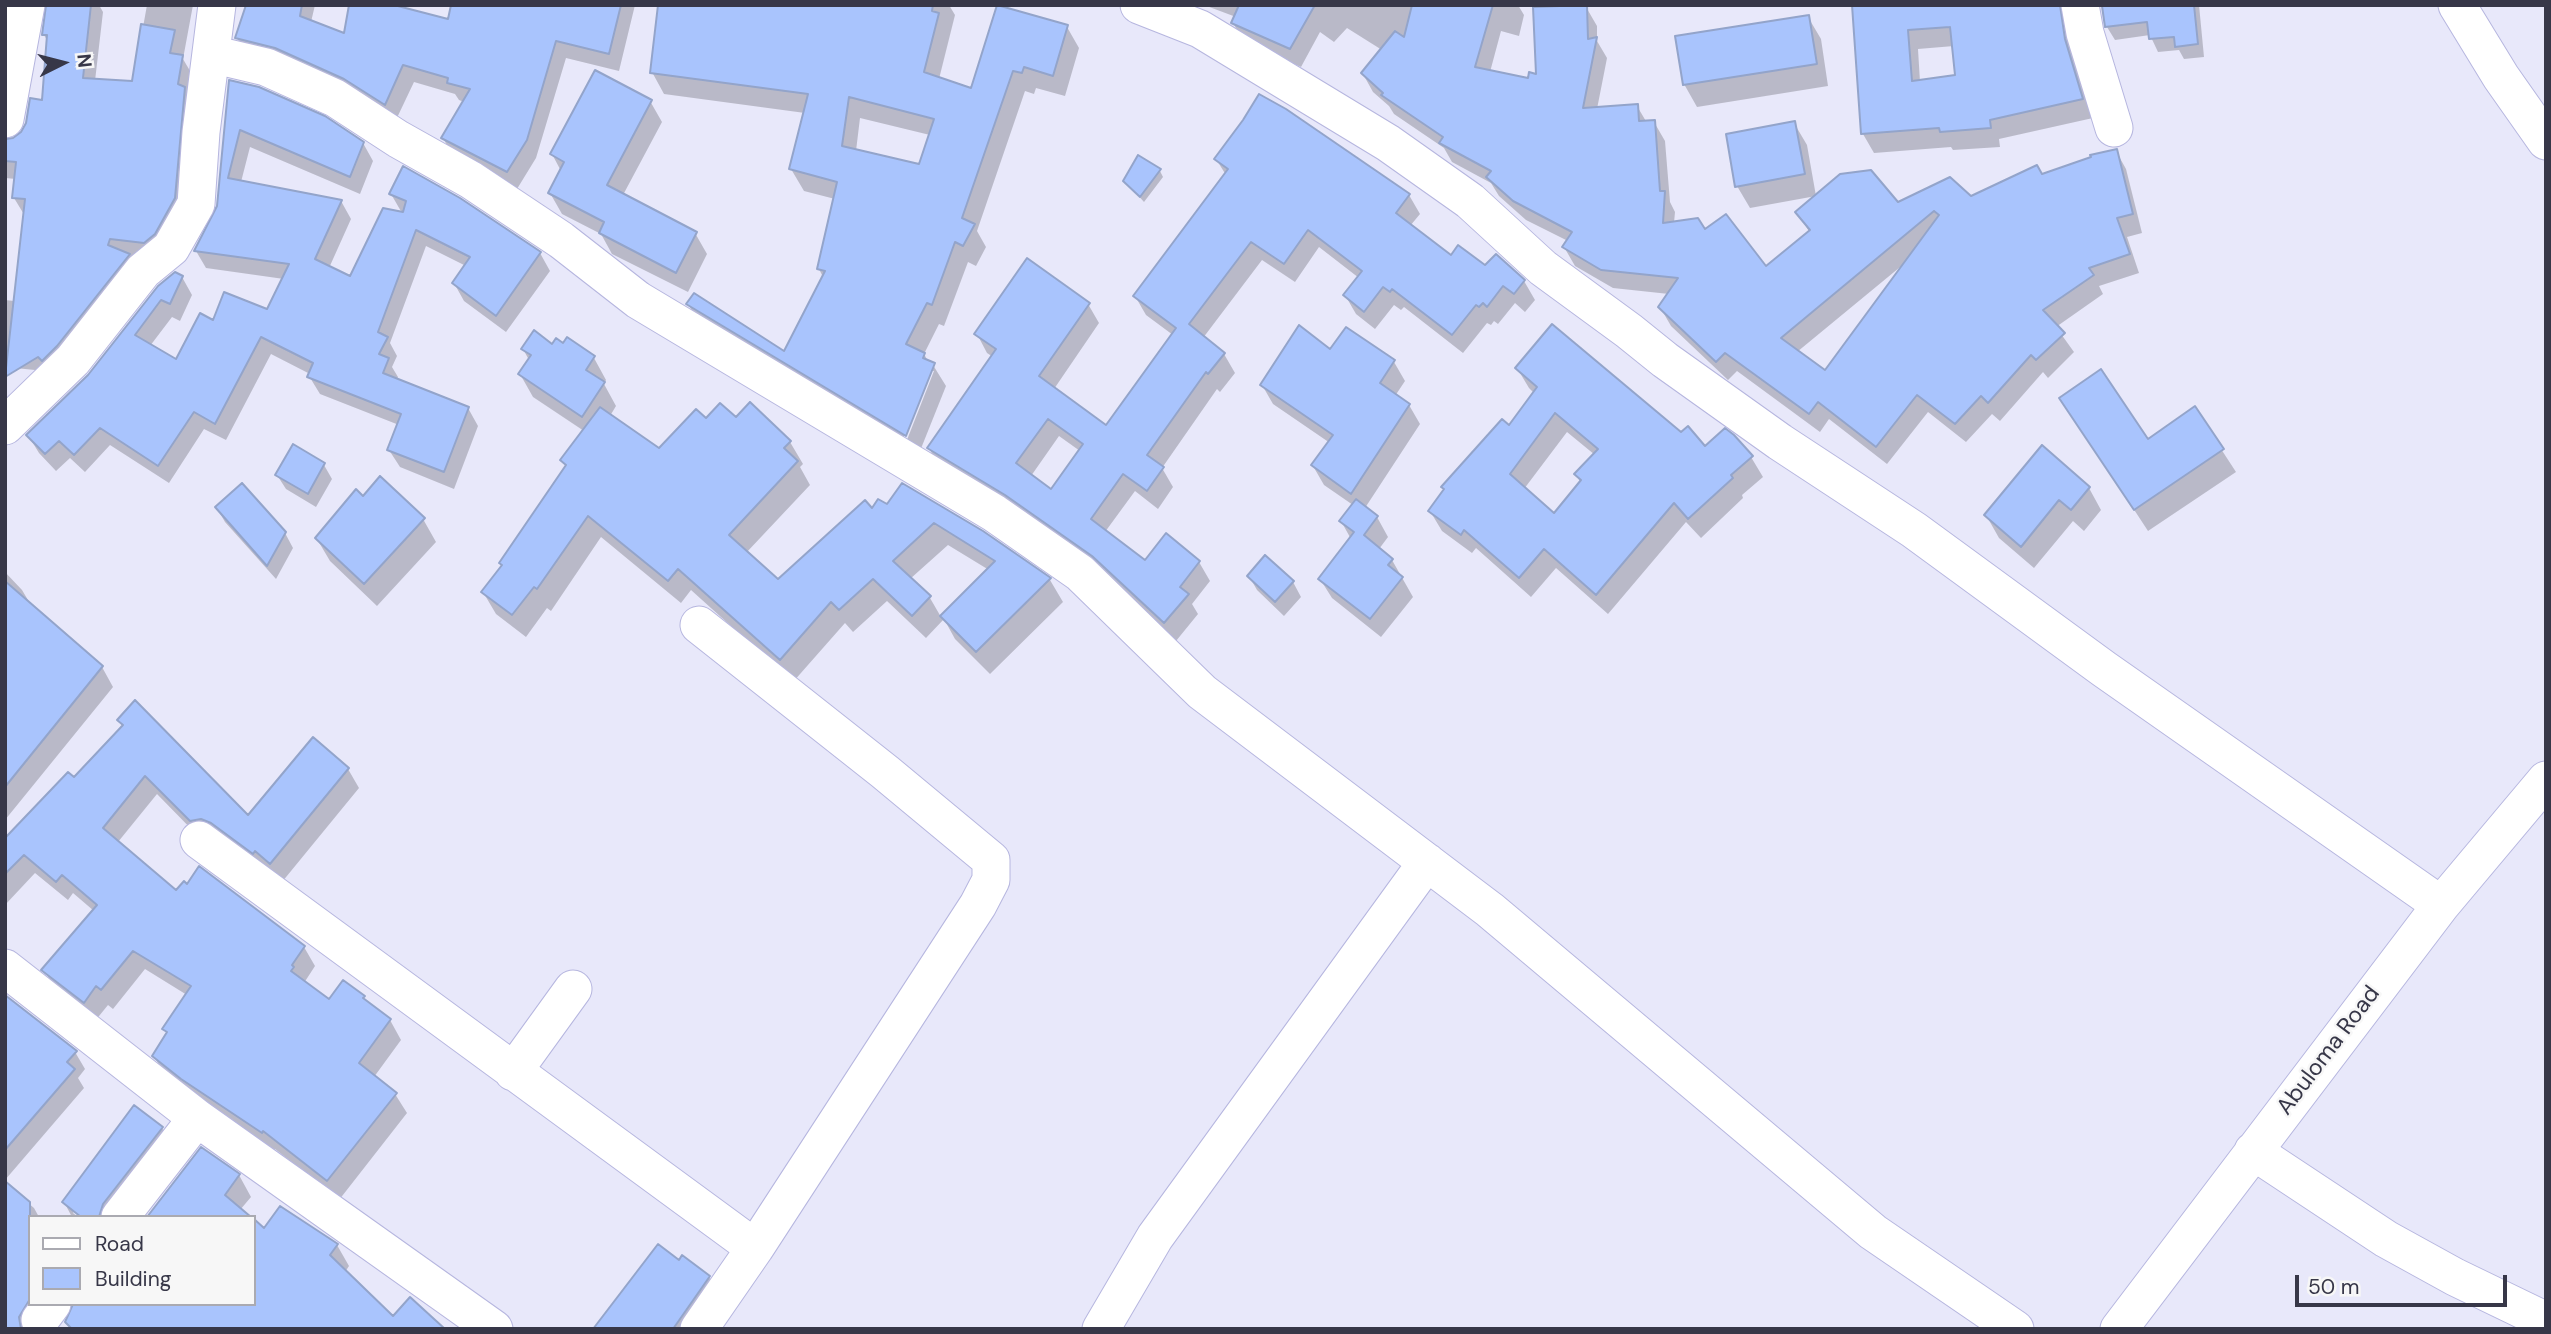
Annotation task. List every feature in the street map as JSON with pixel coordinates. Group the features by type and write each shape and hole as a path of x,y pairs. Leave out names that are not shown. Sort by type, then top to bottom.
{"street":[{"path":"5,119 26,5"},
{"path":"5,426 73,360 143,271 172,248 196,204 217,5"},
{"path":"1139,5 1200,29 1388,143 1470,201 1543,268 1665,360 1780,442 1914,530 2104,669 2441,905"},
{"path":"2080,5 2085,33 2114,128"},
{"path":"2457,5 2501,77 2546,142"},
{"path":"211,54 266,67 335,98 561,240 638,300 994,513 1080,573 1202,692 1427,862 1535,948 1873,1232 2015,1329"},
{"path":"699,625 991,860 991,880 978,905 755,1248 699,1329"},
{"name":"Abuloma Road","path":"2119,1329 2441,905 2546,780"},
{"path":"199,840 755,1248"},
{"path":"1101,1329 1155,1237 1427,862"},
{"path":"5,968 197,1118 494,1329"},
{"path":"513,1072 573,989"},
{"path":"122,1215 197,1118"},
{"path":"2253,1151 2386,1239 2455,1277 2546,1321"}],"building":[{"path":"46,5 91,5 83,78 132,81 141,24 175,30 170,53 183,55 178,84 185,87 175,198 155,234 144,243 110,239 108,245 130,254 42,361 38,357 5,377 25,199 12,198 16,162 5,161 5,143 6,139 21,132 26,123 30,98 42,100 47,35 42,35"},
{"path":"246,5 302,5 300,16 344,33 349,5 394,5 448,19 451,5 621,5 609,54 556,41 527,140 507,172 441,138 470,89 447,83 448,78 403,65 385,105 344,79 275,48 235,38"},
{"path":"658,5 933,5 932,11 939,13 924,72 971,88 997,5 1068,25 1053,76 1024,67 1022,73 1013,71 962,218 975,224 963,246 955,242 932,305 927,303 906,344 925,353 923,358 935,363 906,436 686,304 694,293 784,351 825,271 817,269 837,182 789,169 808,94 650,73","holes":["849,97 934,119 919,164 842,146"]},
{"path":"1239,5 1315,5 1290,49 1231,23"},
{"path":"1412,5 1493,5 1475,67 1528,78 1529,72 1536,74 1533,7 1587,5 1588,39 1597,37 1583,108 1638,104 1639,121 1655,120 1660,191 1665,191 1663,223 1698,218 1705,229 1726,214 1766,266 1810,230 1795,212 1840,174 1871,170 1898,202 1950,177 1971,196 2037,165 2042,174 2091,157 2090,155 2117,149 2133,214 2117,218 2130,254 2089,268 2094,275 2043,310 2065,333 2036,360 2031,355 1988,403 1981,396 1955,424 1917,395 1876,447 1818,402 1809,414 1725,353 1716,362 1658,307 1678,278 1601,270 1562,247 1572,232 1513,201 1486,177 1491,171 1439,143 1443,137 1381,95 1383,93 1361,73 1395,31 1404,37","holes":["1934,211 1939,215 1825,370 1781,338"]},
{"path":"1852,5 2060,5 2065,39 2083,99 1990,120 1991,128 1940,132 1939,128 1861,134","holes":["1950,27 1955,75 1912,81 1908,30"]},
{"path":"2194,5 2198,44 2175,47 2174,37 2149,39 2147,22 2105,27 2102,6"},
{"path":"1809,15 1817,64 1683,85 1675,36"},
{"path":"595,70 652,100 607,185 697,232 676,273 599,233 604,222 548,193 564,162 550,154"},
{"path":"229,80 259,87 325,116 364,142 350,177 240,130 228,178 342,200 315,259 350,276 383,208 403,212 406,201 389,194 403,166 460,198 541,252 496,316 452,283 470,257 416,230 378,332 388,337 379,354 389,358 383,373 469,407 444,472 387,450 401,414 307,377 313,363 261,337 215,424 194,412 158,466 100,428 74,455 59,441 45,454 26,435 88,375 158,286 175,272 183,276 170,304 161,300 135,335 176,359 200,313 213,320 224,292 267,309 289,264 194,251 217,206"},
{"path":"1259,94 1286,109 1410,194 1396,213 1451,255 1458,245 1485,265 1496,254 1525,280 1514,294 1503,286 1487,307 1483,303 1479,307 1476,305 1452,335 1392,289 1390,292 1383,287 1364,312 1343,295 1362,271 1308,230 1284,264 1251,242 1189,324 1225,353 1208,374 1206,372 1147,455 1164,467 1147,491 1123,474 1091,519 1145,560 1166,533 1200,561 1180,587 1189,594 1164,623 1092,556 1005,495 927,448 996,349 974,334 1027,258 1090,303 1039,376 1106,425 1176,328 1133,296 1228,169 1214,159","holes":["1048,419 1083,444 1051,489 1016,463"]},
{"path":"1795,121 1805,174 1735,187 1726,134"},
{"path":"1138,155 1161,169 1140,197 1123,181"},
{"path":"1552,324 1681,432 1688,426 1705,446 1725,428 1753,456 1688,519 1674,503 1596,595 1544,549 1519,578 1464,530 1461,535 1428,511 1444,489 1441,487 1502,419 1509,425 1537,387 1515,368","holes":["1555,413 1598,449 1574,474 1581,480 1554,513 1510,474"]},
{"path":"1299,325 1330,349 1346,327 1395,360 1380,383 1410,404 1351,494 1311,465 1333,435 1260,385"},
{"path":"534,330 552,344 556,338 563,343 567,337 595,356 586,370 605,382 582,417 518,374 531,355 521,349"},
{"path":"2101,369 2148,439 2195,406 2224,449 2134,510 2059,398"},
{"path":"750,402 791,441 784,448 798,461 729,535 778,579 865,500 872,508 878,499 887,504 902,483 983,531 1051,578 976,652 940,616 995,561 934,523 893,561 931,596 912,616 873,579 839,610 831,602 780,660 678,569 668,581 588,516 537,589 534,587 512,615 481,592 502,565 499,563 566,465 560,460 600,407 659,448 696,409 706,418 720,403 736,417"},
{"path":"293,444 325,463 308,494 275,475"},
{"path":"2042,445 2090,487 2071,510 2059,500 2021,547 1984,515"},
{"path":"380,476 425,518 364,584 315,538 356,489 363,496"},
{"path":"242,483 286,532 267,566 215,507"},
{"path":"1356,499 1378,516 1364,535 1393,559 1388,565 1403,577 1370,619 1318,579 1354,532 1339,521"},
{"path":"1265,555 1294,581 1275,602 1247,576"},
{"path":"5,581 103,666 5,787"},
{"path":"135,700 248,815 313,737 349,768 270,864 255,851 253,854 211,823 201,819 190,821 145,776 103,828 176,890 184,881 187,884 199,866 305,946 291,971 329,999 343,980 391,1019 359,1063 397,1093 327,1181 263,1131 262,1133 181,1079 152,1056 167,1032 162,1029 191,986 133,951 101,990 96,986 84,1003 41,970 97,905 62,875 56,882 24,855 5,874 5,838 68,772 74,777 123,725 117,720"},
{"path":"5,995 77,1051 67,1062 75,1069 5,1150"},
{"path":"134,1105 163,1127 103,1204 100,1215 78,1215 62,1202"},
{"path":"201,1147 240,1174 225,1195 249,1215 149,1215"},
{"path":"5,1181 30,1202 30,1215 28,1302 19,1317 21,1329 5,1329"},
{"path":"280,1206 338,1244 330,1255 393,1316 410,1297 445,1329 72,1329 65,1322 72,1306 256,1306 256,1221 264,1228"},
{"path":"658,1244 679,1260 682,1255 710,1276 673,1329 593,1329"}]}
